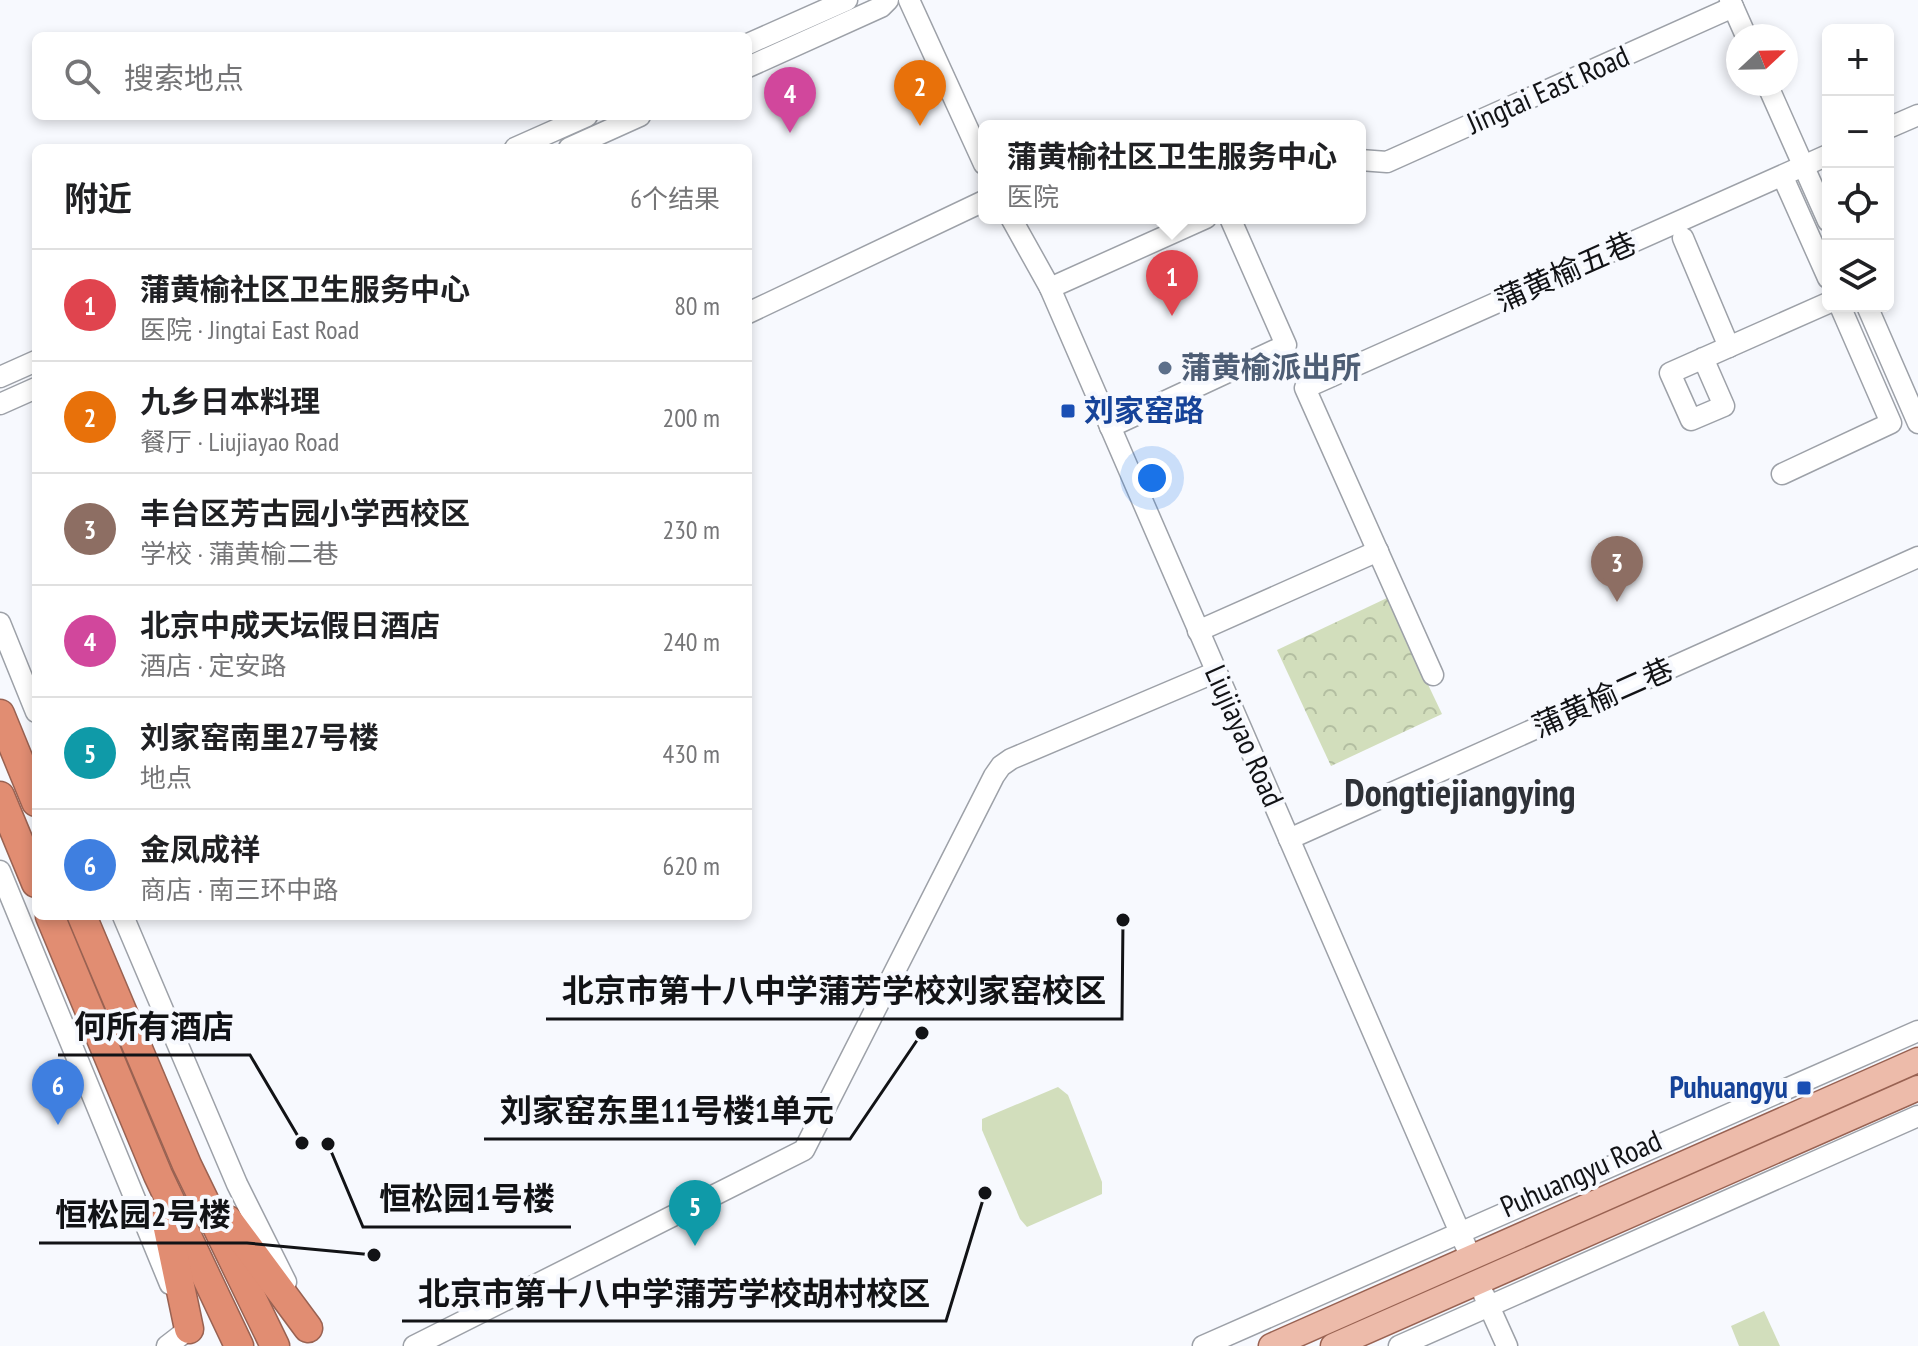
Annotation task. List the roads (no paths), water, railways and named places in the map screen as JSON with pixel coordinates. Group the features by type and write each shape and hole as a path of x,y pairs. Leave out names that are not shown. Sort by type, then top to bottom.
{"highway":[{"path":"0,714 32,792"},
{"path":"0,796 32,873"},
{"path":"52,920 158,1175 239,1346"},
{"path":"84,920 187,1165 275,1346"},
{"path":"187,1165 314,1337"},
{"path":"158,1175 184,1340"}],"main road":[{"name":"Puhuangyu Road","path":"1271,1346 1918,1060"},
{"name":"Puhuangyu Road","path":"1333,1346 1918,1088"}],"street":[{"path":"752,42 847,0"},
{"path":"752,65 881,7 888,0"},
{"path":"909,0 978,151"},
{"path":"1732,4 1741,24"},
{"name":"Jingtai East Road","path":"1366,160 1387,162 1732,4"},
{"path":"1772,96 1822,208"},
{"path":"1894,125 1918,115"},
{"path":"524,144 578,120"},
{"path":"578,144 631,120"},
{"name":"蒲黄榆五巷","path":"1378,551 1305,388 1822,158"},
{"path":"1786,184 1822,265"},
{"path":"752,311 978,204"},
{"name":"Liujiayao Road","path":"1014,224 1050,288 1471,1258"},
{"path":"1050,288 1193,224"},
{"path":"1110,427 1286,345 1233,224"},
{"path":"1683,238 1729,347"},
{"path":"1703,358 1822,306"},
{"path":"1782,474 1891,423 1843,312"},
{"path":"1870,312 1918,423"},
{"path":"0,377 32,363"},
{"path":"0,404 32,390"},
{"path":"1198,631 1378,551 1433,675"},
{"name":"蒲黄榆二巷","path":"1289,839 1918,557"},
{"path":"0,623 32,702"},
{"path":"414,1346 804,1150 1001,766 1011,759 1216,672"},
{"path":"0,871 184,1340"},
{"path":"125,920 237,1184 314,1337"},
{"path":"1203,1346 1918,1031"},
{"path":"1399,1346 1918,1116"},
{"path":"1478,1282 1507,1346"}],"place":[{"name":"九乡日本料理","path":"920,126"},
{"name":"北京中成天坛假日酒店","path":"790,133"},
{"name":"蒲黄榆社区卫生服务中心","path":"1172,316"},
{"name":"蒲黄榆派出所","path":"1165,368"},
{"name":"刘家窑路","path":"1068,411"},
{"name":"丰台区芳古园小学西校区","path":"1617,602"},
{"name":"北京市第十八中学蒲芳学校刘家窑校区","path":"1123,920"},
{"name":"刘家窑东里11号楼1单元","path":"922,1033"},
{"name":"Puhuangyu","path":"1804,1088"},
{"name":"金凤成祥","path":"58,1125"},
{"name":"何所有酒店","path":"302,1143"},
{"name":"恒松园1号楼","path":"328,1144"},
{"name":"北京市第十八中学蒲芳学校胡村校区","path":"985,1193"},
{"name":"刘家窑南里27号楼","path":"695,1246"},
{"name":"恒松园2号楼","path":"374,1255"}],"district":[{"name":"Dongtiejiangying","path":"1460,793"}]}
